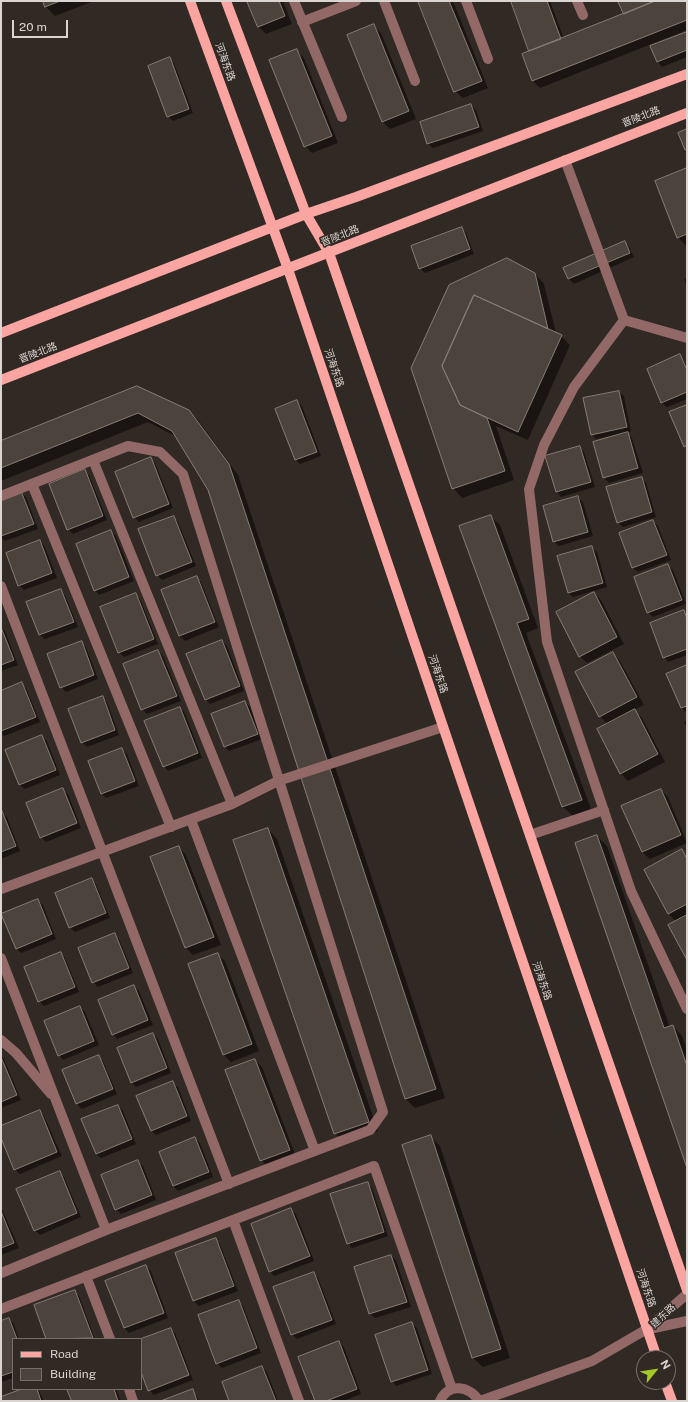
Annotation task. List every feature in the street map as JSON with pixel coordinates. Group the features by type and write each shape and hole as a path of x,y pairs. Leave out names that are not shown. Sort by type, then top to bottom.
{"main road":[{"name":"河海东路","path":"190,1 288,269 654,1350"},
{"path":"226,1 306,214 329,253 687,1290"},
{"path":"1,333 306,214 371,192 687,74"},
{"name":"晋陵北路","path":"1,380 687,113"},
{"path":"668,1390 672,1401"}],"street":[{"path":"294,1 342,117"},
{"path":"302,22 356,1"},
{"path":"384,1 415,81"},
{"path":"466,1 488,59"},
{"path":"577,1 583,15"},
{"path":"565,160 624,320"},
{"path":"624,320 687,338"},
{"path":"624,320 574,386 544,445 529,489 547,642 631,891 687,1009"},
{"path":"1,496 128,446 160,452 183,474 278,782 383,1112 370,1130 106,1230 1,1273"},
{"path":"93,460 232,804"},
{"path":"32,484 171,827"},
{"path":"1,586 228,1184"},
{"path":"1,889 191,820 232,804 278,782 443,727"},
{"path":"530,835 604,810"},
{"path":"191,820 315,1151"},
{"path":"1,958 106,1230"},
{"path":"1,1040 16,1053 56,1100"},
{"path":"1,1309 374,1166 452,1389"},
{"path":"233,1220 299,1401"},
{"path":"86,1276 110,1338"},
{"name":"建东路","path":"647,1329 687,1294"},
{"name":"建东路","path":"647,1329 687,1321"},
{"path":"440,1401 447,1392 452,1389 466,1388 471,1391 480,1401 592,1361 647,1329"},
{"path":"129,1390 133,1401"}],"building":[{"path":"43,1 60,1 45,7"},
{"path":"247,1 279,1 285,16 258,27"},
{"path":"418,1 449,1 482,81 454,92"},
{"path":"511,1 547,1 561,39 529,51"},
{"path":"618,1 655,1 624,14"},
{"path":"655,1 687,1 687,20 532,81 522,54"},
{"path":"374,24 409,111 382,122 347,35"},
{"path":"687,32 687,50 657,62 650,46"},
{"path":"297,49 332,136 304,147 269,60"},
{"path":"170,57 189,109 167,117 148,66"},
{"path":"471,104 479,127 427,144 420,122"},
{"path":"687,129 687,149 685,150 678,133"},
{"path":"687,168 687,234 677,238 655,181"},
{"path":"462,227 470,249 419,269 411,246"},
{"path":"625,241 630,253 568,279 563,268"},
{"path":"507,258 535,273 548,329 474,295 442,366 460,405 487,418 505,471 452,489 411,368 449,285"},
{"path":"474,295 562,335 518,432 460,405 442,366"},
{"path":"680,354 687,370 687,392 661,403 647,369"},
{"path":"137,386 189,410 229,464 436,1089 405,1099 208,490 172,431 138,413 1,468 1,441"},
{"path":"619,391 627,427 591,435 583,398"},
{"path":"297,400 317,452 295,460 275,409"},
{"path":"687,405 687,445 684,447 669,412"},
{"path":"628,432 638,468 603,478 593,442"},
{"path":"580,446 591,482 556,492 545,456"},
{"path":"151,457 169,504 133,518 115,472"},
{"path":"85,469 103,516 67,530 49,484"},
{"path":"642,477 652,512 617,523 606,487"},
{"path":"21,491 34,524 1,536 1,498"},
{"path":"578,496 588,532 553,542 543,506"},
{"path":"491,515 529,619 517,623 582,800 562,807 459,526"},
{"path":"174,516 192,562 156,576 138,529"},
{"path":"653,520 667,555 632,568 619,533"},
{"path":"111,530 129,577 94,591 76,544"},
{"path":"40,540 52,573 18,586 6,553"},
{"path":"592,546 603,583 568,593 557,556"},
{"path":"668,564 682,600 647,613 634,577"},
{"path":"197,576 215,622 179,636 161,590"},
{"path":"61,589 74,622 39,635 26,602"},
{"path":"594,592 617,637 579,657 556,612"},
{"path":"136,593 154,639 118,653 100,607"},
{"path":"684,610 687,619 687,649 663,658 650,623"},
{"path":"1,627 14,660 1,665"},
{"path":"222,640 240,686 205,700 186,654"},
{"path":"82,641 94,675 60,688 47,654"},
{"path":"158,650 177,696 141,710 123,664"},
{"path":"613,652 637,697 599,717 575,672"},
{"path":"687,665 687,706 681,708 666,674"},
{"path":"22,682 36,717 1,731 1,691"},
{"path":"103,696 115,730 81,743 68,709"},
{"path":"245,701 258,734 224,747 211,714"},
{"path":"180,707 198,753 163,767 144,721"},
{"path":"635,709 658,754 620,774 597,729"},
{"path":"42,735 56,770 19,785 5,750"},
{"path":"122,748 135,781 101,794 88,761"},
{"path":"63,788 77,823 40,838 26,803"},
{"path":"661,789 681,835 642,852 621,806"},
{"path":"2,811 16,846 1,852 1,812"},
{"path":"268,828 369,1122 334,1134 233,840"},
{"path":"597,835 664,1028 673,1025 687,1066 687,1168 575,843"},
{"path":"179,846 214,937 185,948 150,857"},
{"path":"682,849 687,859 687,904 668,914 644,870"},
{"path":"92,878 106,913 69,928 55,893"},
{"path":"38,899 52,934 16,949 1,914"},
{"path":"687,915 687,960 668,925"},
{"path":"115,933 129,968 92,983 78,948"},
{"path":"61,952 75,987 38,1002 24,967"},
{"path":"218,953 252,1044 223,1055 188,964"},
{"path":"134,985 148,1020 112,1035 98,1000"},
{"path":"80,1006 94,1041 58,1056 44,1021"},
{"path":"153,1033 167,1068 131,1083 117,1048"},
{"path":"99,1055 113,1089 76,1104 62,1070"},
{"path":"1,1057 17,1095 1,1102"},
{"path":"255,1059 290,1150 260,1161 225,1070"},
{"path":"173,1081 187,1116 151,1131 136,1096"},
{"path":"118,1105 132,1139 96,1154 81,1119"},
{"path":"40,1110 57,1152 14,1170 1,1138 1,1126"},
{"path":"431,1135 501,1349 472,1358 402,1145"},
{"path":"195,1137 209,1172 173,1186 159,1152"},
{"path":"138,1160 152,1195 115,1210 101,1175"},
{"path":"60,1171 77,1213 34,1231 16,1189"},
{"path":"368,1182 384,1232 347,1244 330,1194"},
{"path":"291,1208 310,1256 269,1272 251,1224"},
{"path":"1,1211 14,1243 1,1248"},
{"path":"216,1238 234,1286 193,1301 175,1253"},
{"path":"391,1255 407,1302 369,1314 354,1267"},
{"path":"146,1265 164,1313 124,1328 105,1281"},
{"path":"314,1272 332,1320 291,1335 273,1287"},
{"path":"75,1290 93,1338 46,1338 34,1305"},
{"path":"239,1300 257,1348 216,1364 198,1315"},
{"path":"9,1318 17,1338 12,1338 12,1372 1,1376 1,1321"},
{"path":"412,1322 428,1370 391,1382 375,1335"},
{"path":"171,1328 189,1375 148,1391 142,1375 142,1339"},
{"path":"339,1341 357,1389 326,1401 315,1401 298,1357"},
{"path":"262,1366 276,1401 229,1401 222,1382"},
{"path":"193,1389 197,1401 161,1401"},
{"path":"19,1390 37,1390 41,1401 1,1401 1,1397"},
{"path":"67,1390 114,1390 118,1401 72,1401"}]}
